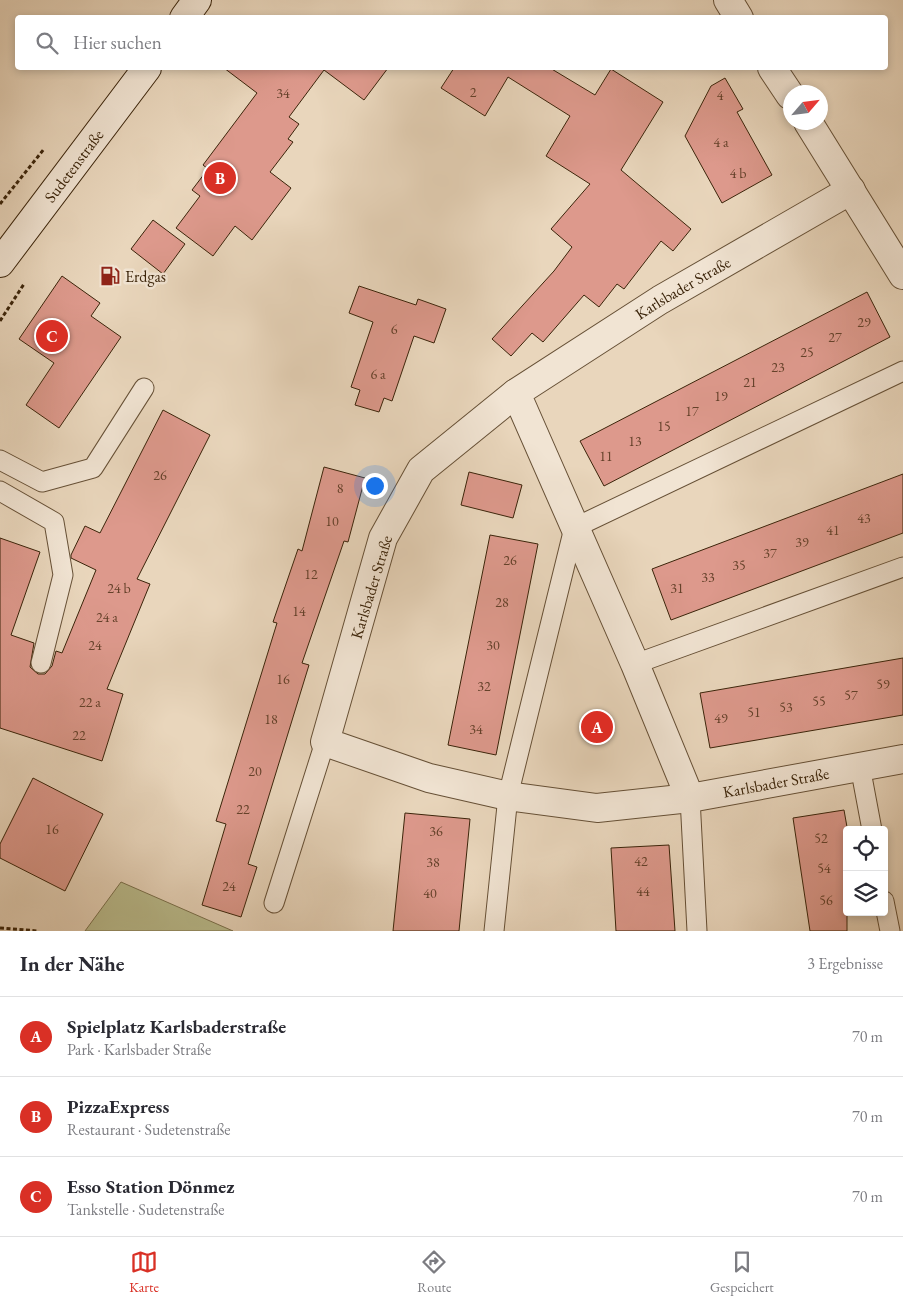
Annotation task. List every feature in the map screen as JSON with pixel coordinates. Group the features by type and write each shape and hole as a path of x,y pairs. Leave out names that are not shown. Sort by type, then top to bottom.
{"street":[{"path":"186,15 197,0"},
{"path":"728,0 737,15"},
{"name":"Sudetenstraße","path":"0,263 145,70"},
{"path":"773,70 783,85"},
{"path":"813,130 903,275"},
{"name":"Karlsbader Straße","path":"851,190 660,300 516,393 421,470 383,538 324,742 429,778 508,796 596,808 690,798 903,759"},
{"path":"516,393 574,528 636,664 690,798"}],"lane":[{"path":"494,931 508,796 574,528 903,371"},
{"path":"0,460 42,482 93,468 144,388"},
{"path":"0,491 54,522 63,575 41,663"},
{"path":"636,664 903,568"},
{"name":"Karlsbader Straße","path":"274,903 324,742"},
{"path":"860,766 871,826"},
{"path":"690,798 697,931"},
{"path":"887,916 890,931"}],"path":[{"path":"0,321 18,293"},
{"path":"0,928 38,931"}],"green space":[{"path":"121,882 233,931 85,931"}],"building":[{"path":"227,70 324,70 289,117 299,124 288,139 293,142 270,172 291,188 252,240 235,226 213,256 176,228 200,196 192,190 208,169 203,165 257,93"},
{"path":"324,70 386,70 364,100"},
{"path":"453,70 553,70 595,95 610,70 613,70 663,102 621,170 691,229 673,251 661,241 624,289 617,284 599,307 584,295 543,342 532,333 511,356 492,339 554,271 572,247 551,229 590,184 546,156 570,116 508,77 485,116 441,88"},
{"path":"725,78 743,109 737,112 772,175 722,203 685,136 711,86"},
{"path":"153,220 185,244 163,274 131,249"},
{"path":"62,276 100,303 91,316 121,337 59,428 26,405 54,363 19,339"},
{"path":"359,286 416,305 418,299 446,309 434,343 414,336 392,401 384,398 379,412 355,405 360,390 351,387 373,322 349,313"},
{"path":"867,292 890,337 604,486 580,441"},
{"path":"163,410 210,435 137,579 150,584 107,689 123,694 102,761 0,728 0,538 40,552 11,635 34,643 30,667 38,674 45,674 52,666 56,651 62,653 96,570 71,558 71,555 85,526 100,533"},
{"path":"324,467 365,478 348,542 344,541 302,663 309,665 248,864 257,867 241,917 202,905 226,824 216,821 277,623 273,622 298,549 302,551"},
{"path":"469,472 522,485 513,518 461,505"},
{"path":"903,474 903,533 671,620 652,569"},
{"path":"490,535 538,544 496,755 448,745"},
{"path":"903,658 903,715 710,748 700,693"},
{"path":"33,778 103,814 65,891 0,858 0,844"},
{"path":"844,810 847,826 843,826 843,916 847,916 847,931 810,931 793,818"},
{"path":"405,813 470,819 459,931 393,931"},
{"path":"669,845 675,931 616,931 611,848"}],"place":[{"name":"PizzaExpress","path":"220,178"},
{"name":"Erdgas","path":"110,276"},
{"name":"Esso Station Dönmez","path":"52,336"},
{"name":"Spielplatz Karlsbaderstraße","path":"597,727"}]}
